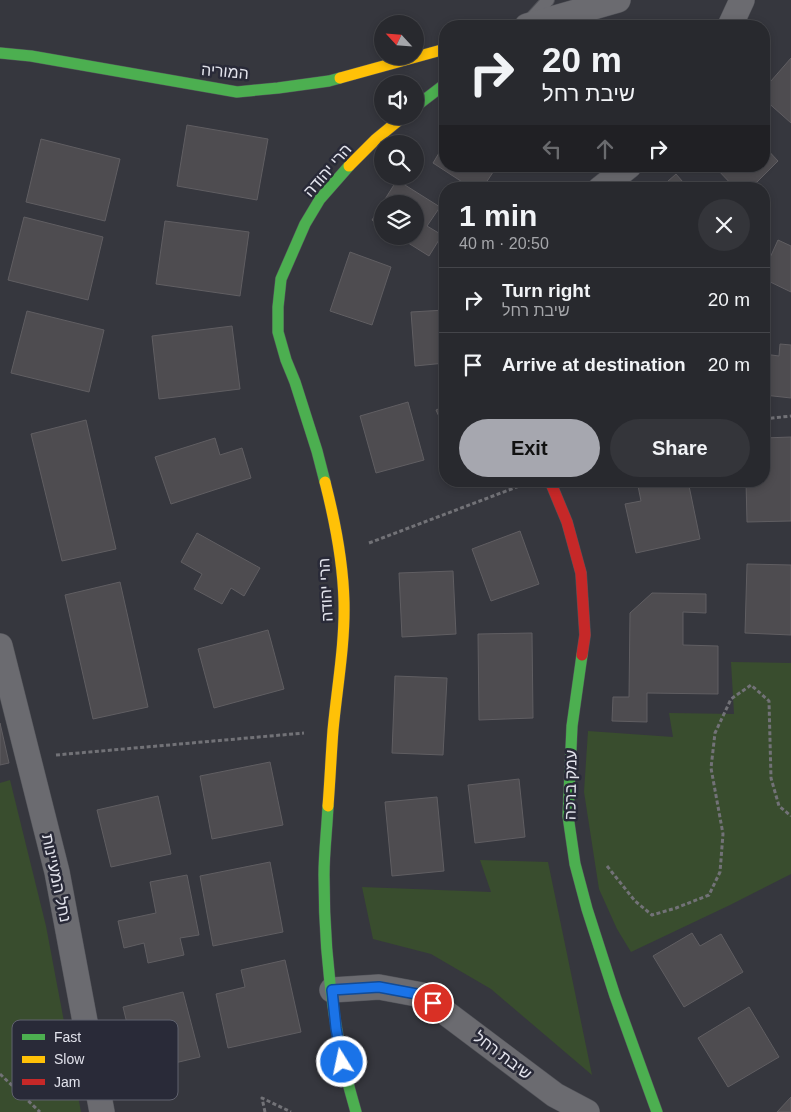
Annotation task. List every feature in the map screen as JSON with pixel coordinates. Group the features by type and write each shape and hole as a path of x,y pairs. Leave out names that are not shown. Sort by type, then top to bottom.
{"street":[{"path":"547,20 618,0"},
{"path":"733,20 742,0"},
{"name":"המוריה","path":"0,53 49,59 237,92 329,81 439,51"},
{"path":"424,100 439,89"},
{"name":"הרי יהודה","path":"356,1112 346,1078 336,1028 326,942 324,873 333,730 344,630 344,599 340,554 331,505 317,451 278,332 278,307 281,279 305,224 320,199 350,165 394,125"},
{"path":"609,182 621,172"},
{"name":"עמק ברכה","path":"552,487 567,522 581,573 585,635 572,726 568,816 575,864 587,909 615,996 657,1112"},
{"name":"נחל המעיינות","path":"0,646 57,872 85,1020"},
{"name":"שיבת רחל","path":"332,990 379,987 422,995 555,1094 587,1112"}],"lane":[{"path":"531,20 548,0"}],"path":[{"path":"770,419 791,416"},
{"path":"340,554 518,487"},
{"path":"604,862 635,901 652,915 709,895 720,872 723,834 711,768 715,732 731,699 751,685 769,701 771,778 779,806 791,816"},
{"path":"28,757 333,730"},
{"path":"0,1074 12,1085"},
{"path":"265,1112 262,1098 291,1112"},
{"path":"27,1100 40,1112"}],"green space":[{"path":"731,662 791,663 791,874 631,952 617,929 599,889 584,792 588,731 673,737 669,713 734,714"},
{"path":"10,780 46,926 64,1020 12,1020 12,1100 79,1100 81,1112 0,1112 0,783"},
{"path":"480,860 548,862 592,1075 491,989 431,954 373,939 362,887 491,892"}],"building":[{"path":"791,58 791,123 770,104 770,82"},
{"path":"187,125 268,139 257,200 177,186"},
{"path":"41,139 120,159 105,221 26,202"},
{"path":"770,152 778,161 770,169"},
{"path":"439,153 439,167 433,163"},
{"path":"447,172 493,172 487,182 462,182"},
{"path":"720,172 767,172 757,182 729,182"},
{"path":"676,174 683,182 667,182"},
{"path":"394,185 405,185 421,195 388,195"},
{"path":"424,197 439,206 427,226 439,233 439,240 429,256 411,245 424,245"},
{"path":"24,217 103,237 88,300 8,280"},
{"path":"165,221 249,232 240,296 156,284"},
{"path":"778,240 791,246 791,292 770,282 770,258"},
{"path":"350,252 391,267 372,325 330,311"},
{"path":"439,310 439,364 415,366 411,312"},
{"path":"27,311 104,330 89,392 11,373"},
{"path":"232,326 240,389 159,399 152,336"},
{"path":"780,344 791,345 791,398 770,396 770,355 779,356"},
{"path":"408,402 424,460 376,473 360,416"},
{"path":"86,420 116,549 62,561 31,434"},
{"path":"791,437 791,521 747,522 746,487 770,487 770,438"},
{"path":"215,438 220,455 242,448 251,478 171,504 155,457"},
{"path":"638,487 689,487 700,539 636,553 625,504 641,501"},
{"path":"520,531 539,584 491,601 472,549"},
{"path":"197,533 260,568 244,596 231,588 222,604 194,589 202,574 181,562"},
{"path":"747,564 791,565 791,635 745,633"},
{"path":"453,571 456,634 402,637 399,573"},
{"path":"120,582 148,707 93,719 65,595"},
{"path":"652,593 706,594 706,613 683,612 683,645 718,646 718,694 647,693 647,722 612,721 613,697 629,697 630,613"},
{"path":"268,630 284,689 214,708 198,649"},
{"path":"532,633 533,718 479,720 478,634"},
{"path":"395,676 447,678 443,755 392,753"},
{"path":"0,723 9,763 0,765"},
{"path":"270,762 283,825 212,839 200,776"},
{"path":"519,779 525,837 475,843 468,785"},
{"path":"158,796 171,854 111,867 97,810"},
{"path":"437,797 444,871 392,876 385,802"},
{"path":"270,862 283,932 213,946 200,876"},
{"path":"187,875 199,935 180,938 184,955 148,963 144,943 124,948 118,921 156,913 150,882"},
{"path":"692,933 700,946 721,934 743,972 684,1007 653,956"},
{"path":"285,960 301,1032 228,1048 216,994 245,987 241,970"},
{"path":"183,992 200,1057 178,1062 178,1020 126,1020 123,1007"},
{"path":"749,1007 779,1057 728,1087 698,1038"},
{"path":"791,1097 791,1112 777,1112"}],"traffic: fast":[{"path":"0,53 31,56 237,92 278,88 340,78"},
{"path":"424,100 439,89"},
{"path":"325,482 317,451 278,332 278,307 281,279 305,224 320,199 349,166"},
{"path":"582,655 572,726 568,816 575,864 587,909 615,996 657,1112"},
{"path":"328,806 324,858 324,905 328,965 341,1054 356,1112"}],"traffic: slow":[{"path":"340,78 439,51"},
{"path":"349,166 393,125"},
{"path":"325,482 338,541 344,602 342,650 333,730 328,806"}],"traffic: jam":[{"path":"552,487 567,522 581,573 585,635 582,655"}],"route":[{"path":"342,1062 332,990 379,987 422,995 433,1003"}]}
